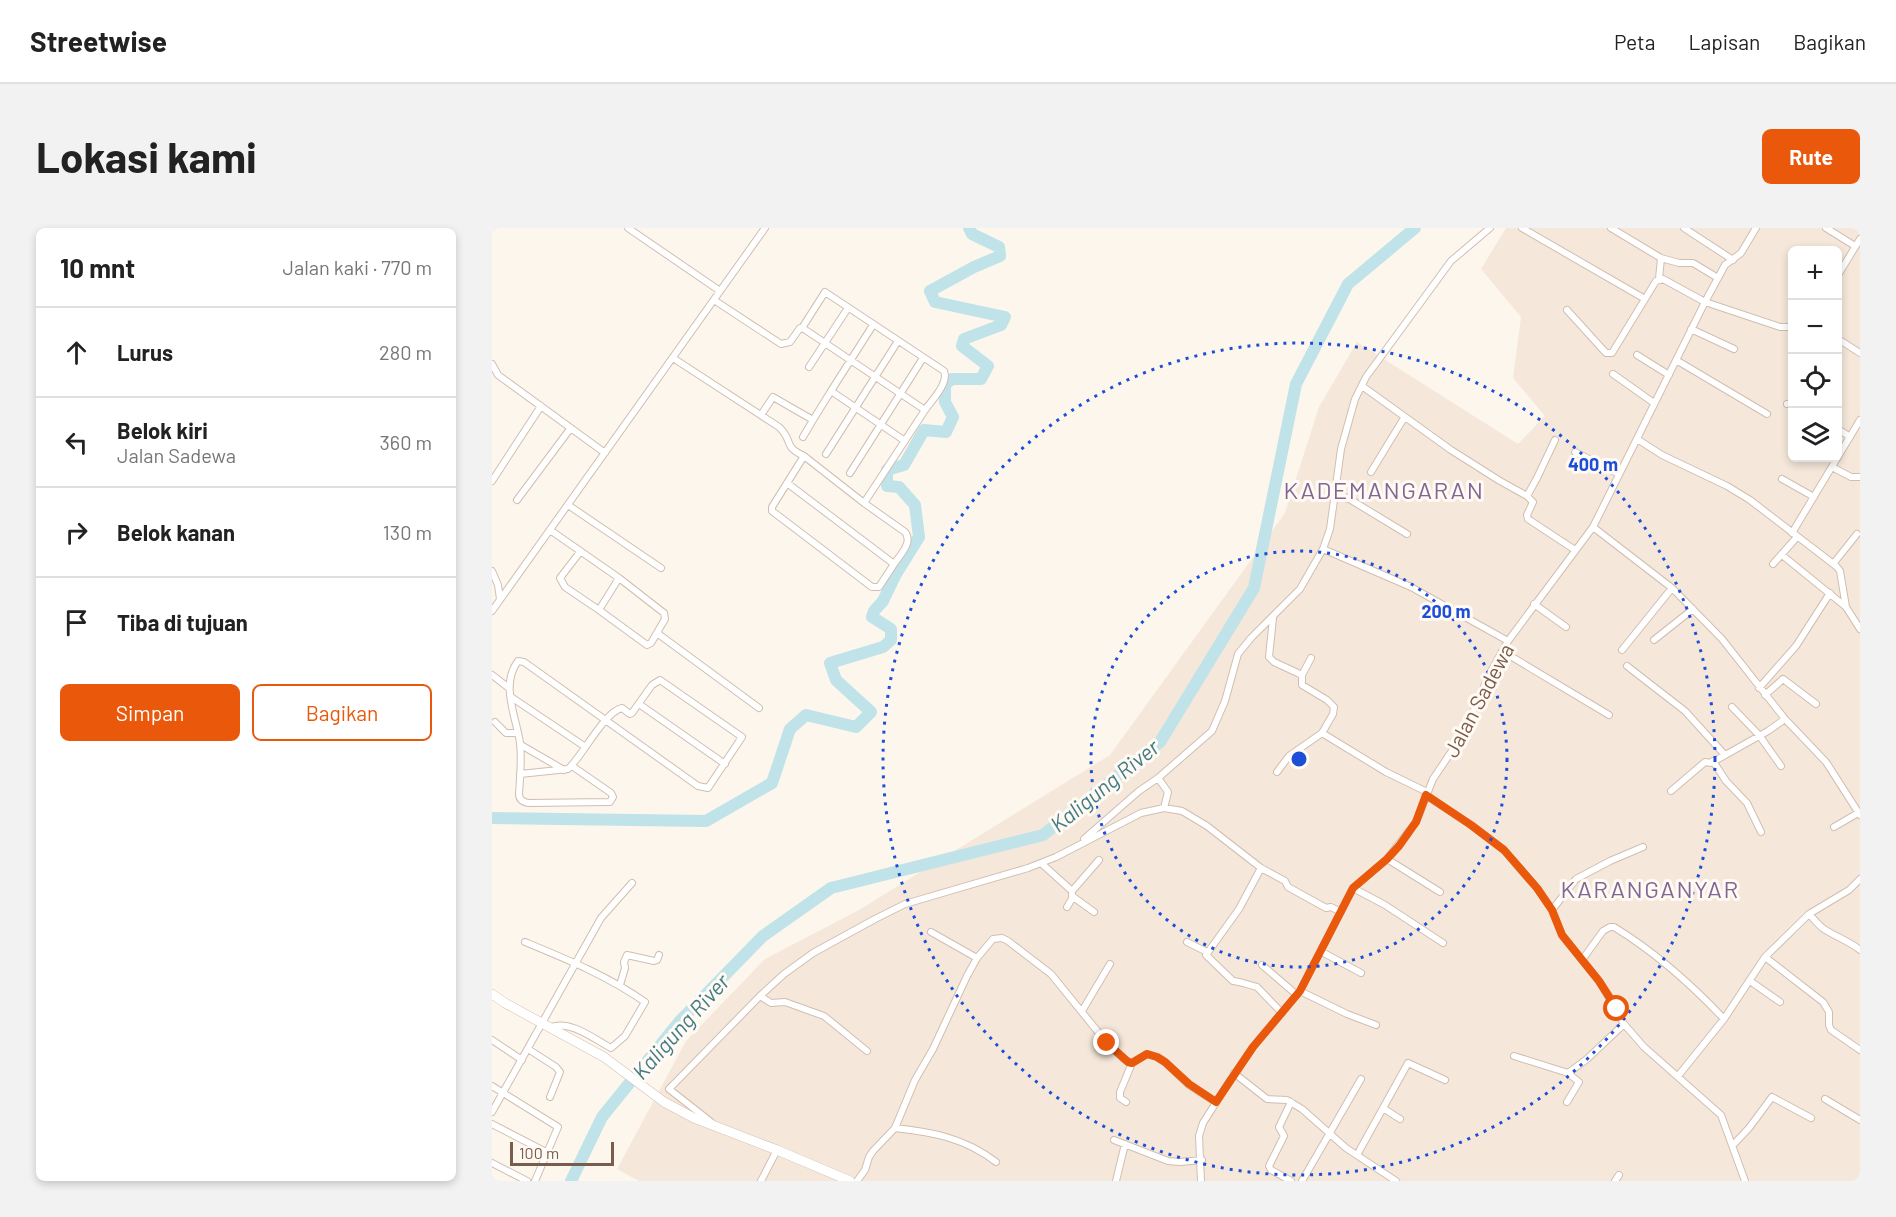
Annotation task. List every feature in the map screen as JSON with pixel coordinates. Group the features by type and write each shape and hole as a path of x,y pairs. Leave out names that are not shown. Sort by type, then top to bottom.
{"main road":[{"path":"492,994 609,1061 657,1097 694,1118 850,1181"}],"street":[{"path":"628,228 720,291"},
{"path":"492,611 765,228"},
{"path":"1080,844 1130,798 1158,778 1212,731 1225,701 1238,654 1305,582 1323,549 1330,529 1341,449 1355,399 1362,386 1451,261 1490,228"},
{"path":"1522,228 1645,299"},
{"path":"1611,228 1661,258 1679,263 1693,263 1718,278"},
{"path":"1684,228 1733,260"},
{"name":"Jalan Sadewa","path":"1202,1181 1196,1160 1200,1130 1212,1099 1234,1073 1279,1010 1296,993 1322,952 1338,910 1353,888 1387,859 1416,822 1424,791 1464,733 1502,651 1504,638 1534,604 1593,527 1638,438 1651,401 1676,360 1725,265 1741,253 1756,228"},
{"path":"1826,228 1850,243"},
{"path":"1842,264 1850,243 1860,238"},
{"path":"1567,310 1596,343 1610,354 1659,279 1661,258"},
{"path":"1659,279 1705,302 1780,327 1788,327"},
{"path":"714,300 781,345 790,342 802,328 823,293 945,371 944,382 864,503"},
{"path":"809,368 848,308"},
{"path":"803,437 873,325"},
{"path":"802,328 925,410"},
{"path":"1691,329 1734,349"},
{"path":"826,454 898,341"},
{"path":"1842,342 1860,353"},
{"path":"1637,355 1666,374"},
{"path":"673,358 783,430 788,437 790,448 804,456 908,536 908,542 879,588 875,588 774,514 772,507 804,456"},
{"path":"850,473 923,358"},
{"path":"1676,360 1767,414"},
{"path":"492,364 498,375 605,453"},
{"path":"1613,374 1651,401"},
{"path":"1362,386 1404,418 1490,475 1527,495 1533,502 1527,514 1528,519 1575,550"},
{"path":"831,391 905,441"},
{"path":"761,415 773,397 813,420"},
{"path":"492,480 541,406"},
{"path":"1371,472 1404,418"},
{"path":"1842,450 1860,420"},
{"path":"517,500 570,429"},
{"path":"1842,432 1850,437"},
{"path":"1638,438 1662,454 1750,500 1833,564 1840,571 1846,607"},
{"path":"1527,495 1555,440"},
{"path":"1575,452 1619,474"},
{"path":"1773,564 1795,535 1835,462"},
{"path":"1832,467 1851,477 1860,477"},
{"path":"1782,479 1814,497"},
{"path":"787,483 894,564"},
{"path":"1335,493 1351,500 1407,534"},
{"path":"567,505 661,568"},
{"path":"1593,527 1672,588 1693,609 1722,639 1785,719 1826,762 1859,814 1834,826"},
{"path":"550,530 619,578 664,613 665,621 651,643 644,644 561,582 560,578 579,552"},
{"path":"1833,564 1857,534"},
{"path":"1323,549 1411,587 1504,638"},
{"path":"1782,555 1846,607 1860,629"},
{"path":"492,571 498,585 500,600"},
{"path":"599,610 619,578"},
{"path":"1622,650 1672,588"},
{"path":"1759,688 1796,646 1830,593"},
{"path":"1534,604 1566,627"},
{"path":"1654,640 1693,609"},
{"path":"1273,617 1269,657 1274,662 1302,675"},
{"path":"657,633 759,708"},
{"path":"1502,651 1609,715"},
{"path":"1277,772 1289,756 1322,733 1333,714 1334,706 1304,687 1301,682 1311,658"},
{"path":"520,774 565,770 572,766 584,746 606,720 619,708 631,714 652,685 660,680 740,735 741,740 708,788 702,788 606,720 521,661 516,663 509,688 521,745 519,798 525,802 610,802 613,797 611,793 572,766"},
{"path":"1628,666 1681,707 1724,754"},
{"path":"492,675 509,688"},
{"path":"1765,695 1783,679 1815,704"},
{"path":"511,697 584,746"},
{"path":"639,704 724,764"},
{"path":"1732,707 1759,735 1781,766"},
{"path":"1671,791 1705,762 1713,761 1785,719"},
{"path":"495,722 506,733 518,734"},
{"path":"1322,733 1386,772 1424,791 1504,850 1537,888 1552,910 1560,930 1599,981 1624,1024 1644,1047 1721,1116 1745,1181"},
{"path":"521,745 565,770"},
{"path":"1713,761 1726,781 1747,803 1761,832"},
{"path":"1158,778 1168,792 1164,808"},
{"path":"716,1126 669,1089 759,996 784,974 813,953 905,904 1041,863 1141,813 1164,808 1182,811 1207,826 1262,868 1285,881 1288,887 1300,895 1326,908 1338,910"},
{"path":"1552,910 1576,879 1643,847"},
{"path":"1387,859 1440,892"},
{"path":"1067,907 1072,894 1099,860"},
{"path":"1041,863 1094,912"},
{"path":"1262,868 1234,917 1206,955 1233,981 1256,986 1279,1010"},
{"path":"1678,1076 1724,1019 1765,957 1809,914 1849,890 1860,879"},
{"path":"492,1112 528,1049 547,1025 576,963 602,918 632,883"},
{"path":"1353,888 1443,943"},
{"path":"1809,914 1822,928 1850,942 1860,950"},
{"path":"1582,960 1603,931 1614,927 1680,976 1724,1019"},
{"path":"931,932 977,958"},
{"path":"857,1181 865,1170 873,1151 895,1128 915,1080 933,1049 977,958 993,939 1002,938 1008,941 1051,974 1107,1043 1124,1059 1132,1063"},
{"path":"525,942 576,963 620,985 645,1002 625,1036 618,1045 612,1048 566,1025 547,1025"},
{"path":"1187,942 1207,952"},
{"path":"1322,952 1361,973"},
{"path":"620,985 627,955 654,961 659,955"},
{"path":"1765,957 1823,1002 1829,1012 1831,1030 1860,1050"},
{"path":"1082,1011 1110,964"},
{"path":"1262,965 1296,993 1376,1025"},
{"path":"1750,981 1780,1002"},
{"path":"759,996 771,1004 785,1002 824,1016 867,1051"},
{"path":"1568,1073 1587,1059 1624,1024"},
{"path":"492,1040 522,1060"},
{"path":"528,1049 560,1072 550,1097"},
{"path":"1125,1102 1120,1098 1120,1092 1132,1063 1147,1054 1157,1057 1189,1084 1212,1099"},
{"path":"1514,1056 1568,1073 1579,1082 1567,1102"},
{"path":"1357,1155 1408,1063 1444,1080"},
{"path":"1234,1073 1267,1100 1283,1099 1302,1109 1329,1134 1396,1181"},
{"path":"1302,1181 1361,1079"},
{"path":"492,1086 556,1125 557,1131 535,1181"},
{"path":"1733,1145 1772,1097 1811,1118"},
{"path":"1826,1099 1860,1120"},
{"path":"1291,1102 1279,1127 1284,1136 1269,1166 1271,1170 1291,1181"},
{"path":"1383,1108 1400,1119"},
{"path":"492,1124 546,1152"},
{"path":"895,1128 948,1136 996,1162"},
{"path":"1114,1140 1168,1161 1196,1160"},
{"path":"1116,1181 1125,1144"},
{"path":"761,1181 777,1150"},
{"path":"492,1163 527,1181"}],"shaded area":[{"path":"1506,228 1860,228 1860,1181 639,1181 617,1169 686,1041 765,959 859,910 1110,755 1285,513 1319,407 1357,342 1518,444 1545,416 1513,378 1521,317 1481,269"}],"waterway":[{"path":"492,818 706,821 772,783 790,729 806,715 856,727 871,712 836,680 830,663 883,647 891,640 891,629 872,617 919,537 915,505 899,487 887,486 887,470 904,465 924,430 946,432 953,417 945,402 945,384 952,379 981,379 988,366 962,346 964,339 1001,325 1005,317 935,302 930,291 1000,256 999,247 972,234 969,228"},
{"name":"Kaligung River","path":"571,1181 602,1117 679,1022 763,936 831,888 1043,835 1160,742 1254,588 1296,384 1348,284 1415,228"}],"district":[{"name":"KADEMANGARAN","path":"1384,489"},
{"name":"KARANGANYAR","path":"1650,888"}],"route":[{"path":"1107,1043 1128,1062 1132,1063 1147,1054 1157,1057 1189,1084 1216,1102 1253,1047 1300,991 1353,888 1399,846 1416,822 1426,795 1504,850 1537,888 1552,910 1562,935 1599,981 1617,1009"}]}
